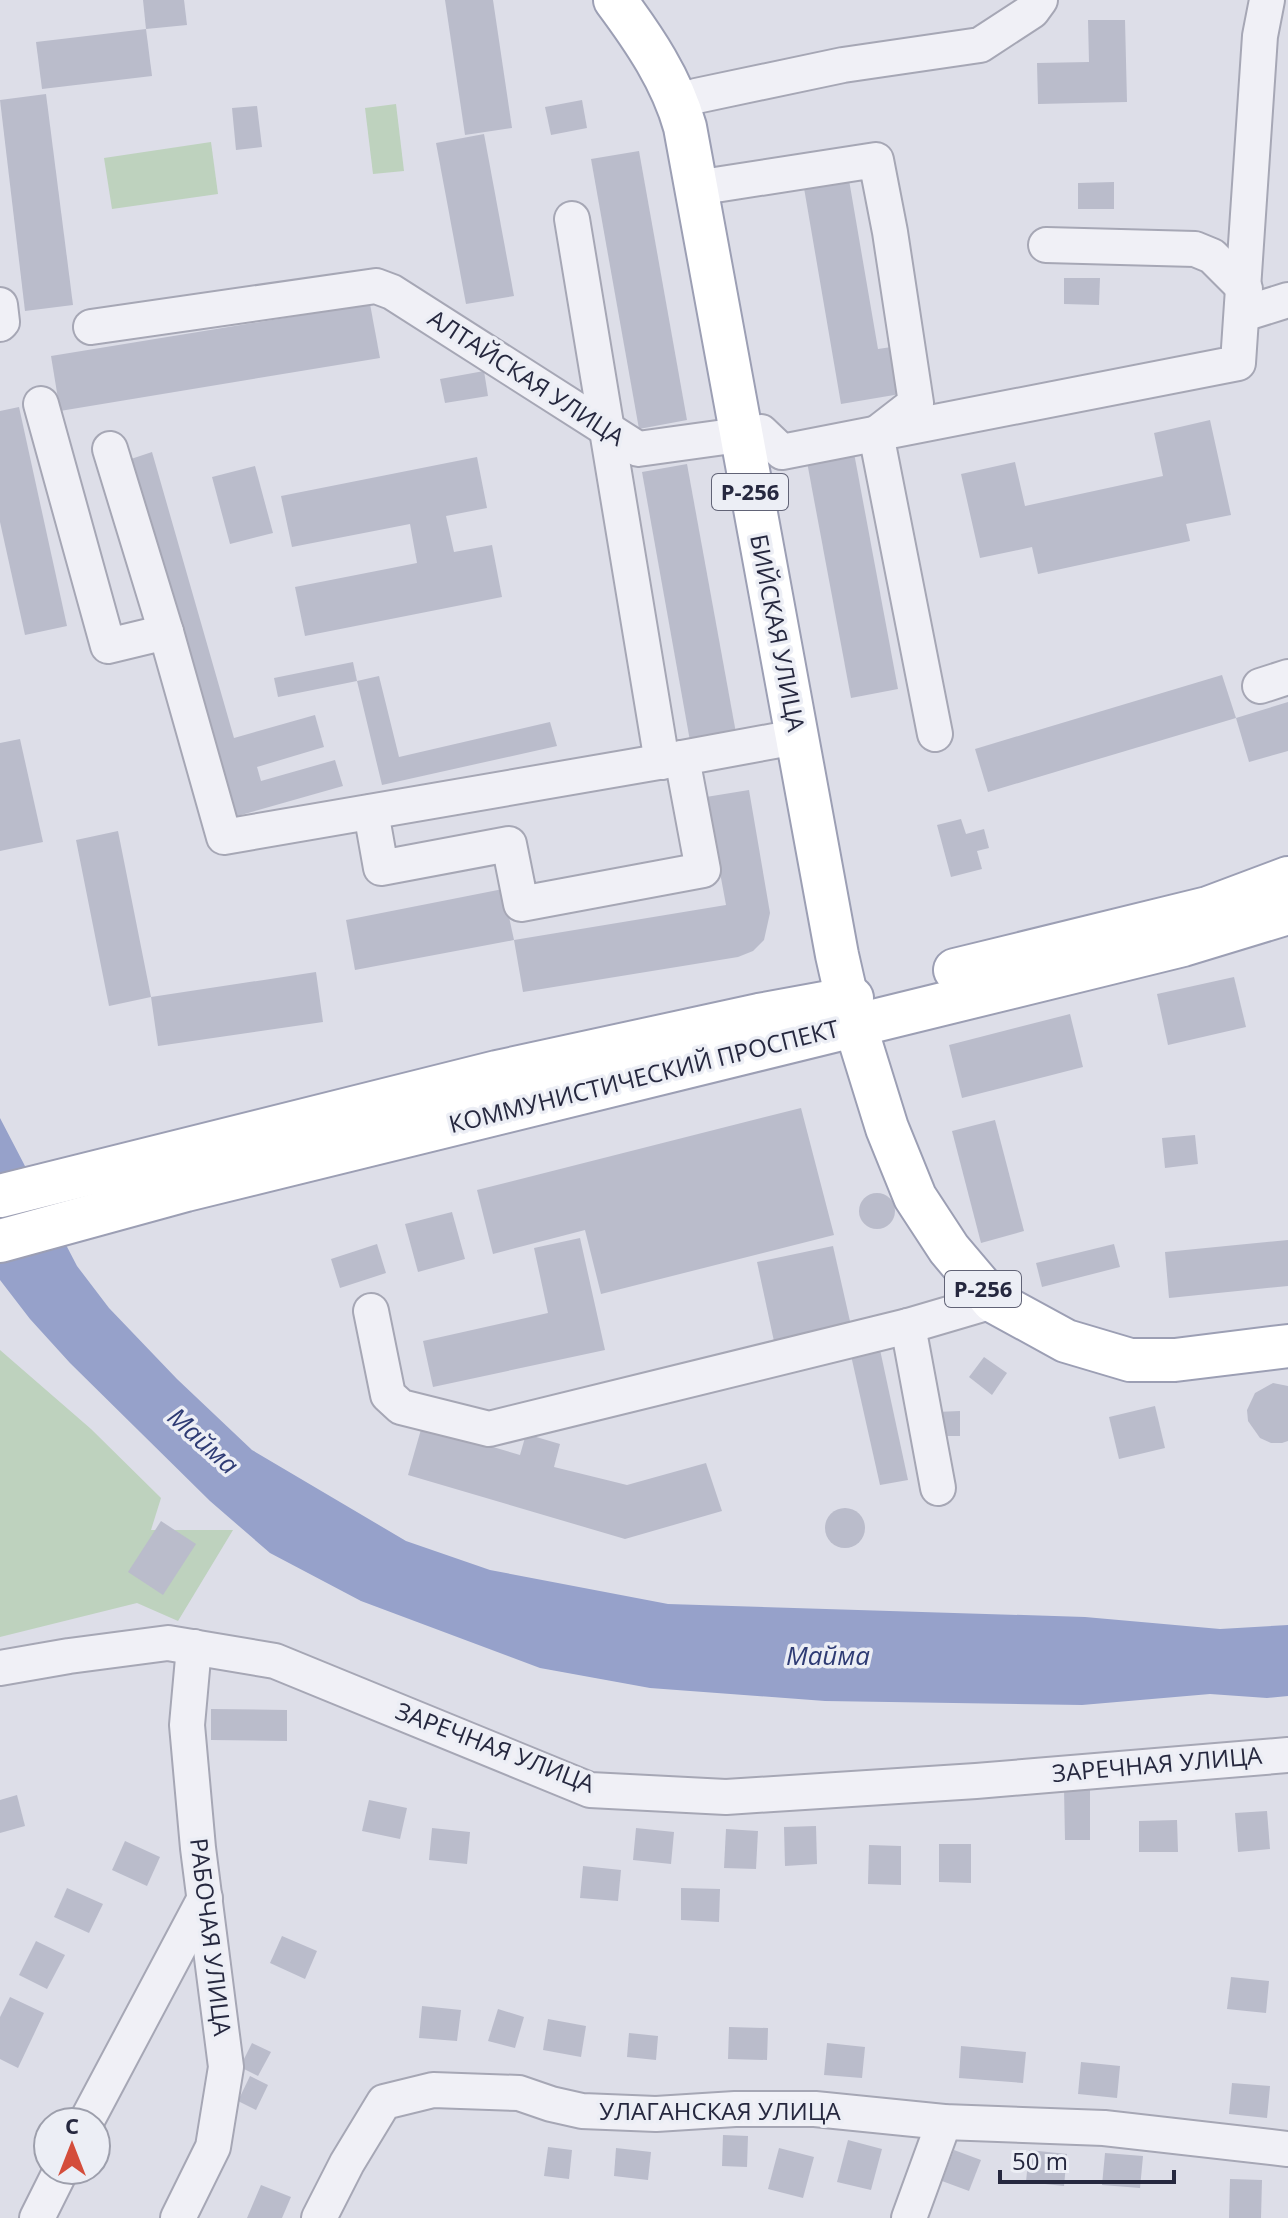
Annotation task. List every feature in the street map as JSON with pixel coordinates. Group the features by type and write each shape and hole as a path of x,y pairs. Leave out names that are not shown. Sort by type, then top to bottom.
{"main road":[{"name":"БИЙСКАЯ УЛИЦА","path":"615,0 646,43 678,101 685,127 820,762 860,1009"},
{"name":"БИЙСКАЯ УЛИЦА","path":"638,0 681,62 703,122 715,185 796,737 860,1009"},
{"name":"КОММУНИСТИЧЕСКИЙ ПРОСПЕКТ","path":"0,1241 860,1009 1208,908 1288,878"},
{"name":"КОММУНИСТИЧЕСКИЙ ПРОСПЕКТ","path":"0,1196 497,1072 759,1015 860,1009 1183,945 1288,913"},
{"name":"Р-256","path":"860,1009 887,1128 915,1197 949,1249 993,1301 1066,1341 1130,1360 1175,1360 1288,1346"},
{"name":"Р-256","path":"860,1009 931,1195 997,1285 1069,1326 1091,1336 1124,1343 1157,1344 1288,1329"}],"street":[{"path":"696,96 843,65 980,45 1032,11 1040,0"},
{"path":"750,433 782,452 1238,363 1274,33 1267,0"},
{"path":"715,185 876,160 916,403 876,434"},
{"path":"371,812 381,868 509,844 521,904 703,870 672,760 607,429 572,219"},
{"path":"1046,245 1195,249 1212,256 1244,302"},
{"name":"АЛТАЙСКАЯ УЛИЦА","path":"91,327 376,286 392,292 638,449 750,433"},
{"path":"1244,302 1288,300"},
{"path":"0,305 0,324"},
{"path":"41,404 108,646 166,632"},
{"path":"876,434 935,734"},
{"path":"110,449 224,837 796,737"},
{"path":"371,1311 388,1395 393,1401 401,1407 489,1429 908,1326 993,1301"},
{"path":"908,1326 938,1488"},
{"name":"ЗАРЕЧНАЯ УЛИЦА","path":"0,1668 168,1643 275,1661 590,1790 726,1797 960,1782 1288,1755"},
{"name":"РАБОЧАЯ УЛИЦА","path":"178,2218 213,2147 226,2067 187,1725 194,1647"},
{"path":"94,2106 205,1898"},
{"name":"УЛАГАНСКАЯ УЛИЦА","path":"319,2218 347,2163 384,2102 433,2090 519,2093 582,2111 656,2114 735,2109 815,2109 944,2122 1104,2128 1288,2149"},
{"path":"909,2218 944,2122"},
{"path":"37,2218 53,2186"}],"green space":[{"path":"396,104 404,171 373,174 365,108"},
{"path":"211,142 218,194 112,209 104,158"},
{"path":"0,1350 91,1429 161,1498 151,1530 233,1530 178,1621 137,1603 0,1637"}],"water":[{"name":"Майма","path":"0,1118 77,1266 109,1308 177,1379 252,1450 406,1541 490,1570 668,1604 1085,1617 1220,1629 1288,1625 1288,1696 1267,1698 1210,1694 1082,1705 825,1701 650,1688 540,1668 361,1601 270,1553 210,1501 70,1363 0,1280"}],"building":[{"path":"143,0 184,0 187,25 146,29"},
{"path":"445,0 493,0 512,128 465,135"},
{"path":"1088,20 1125,20 1127,102 1038,104 1037,63 1089,62"},
{"path":"146,29 152,76 42,89 36,42"},
{"path":"46,94 73,305 25,311 0,100"},
{"path":"582,100 587,128 551,135 545,107"},
{"path":"257,106 262,147 236,150 232,108"},
{"path":"484,134 514,296 466,304 436,143"},
{"path":"639,151 687,420 639,429 591,159"},
{"path":"849,180 878,349 898,346 906,393 841,404 804,188"},
{"path":"1114,182 1114,209 1078,209 1078,183"},
{"path":"1064,278 1100,278 1099,305 1064,304"},
{"path":"370,304 380,358 60,411 51,356"},
{"path":"484,371 488,396 445,403 440,379"},
{"path":"19,407 67,626 25,635 0,522 0,411"},
{"path":"1210,420 1231,515 1186,524 1190,541 1038,574 1032,547 980,558 961,474 1015,462 1025,506 1163,476 1154,433"},
{"path":"152,452 234,738 315,715 324,747 257,767 261,781 335,760 343,786 234,817 131,459"},
{"path":"854,453 898,689 851,698 807,462"},
{"path":"477,457 487,508 446,516 454,552 492,545 502,597 305,636 295,587 417,563 410,524 292,547 281,496"},
{"path":"687,464 736,733 690,741 642,472"},
{"path":"255,466 273,533 230,544 212,477"},
{"path":"353,662 357,681 278,697 274,678"},
{"path":"1222,675 1236,718 988,792 975,749"},
{"path":"379,676 399,757 550,722 557,746 382,785 357,681"},
{"path":"1288,702 1288,751 1249,762 1236,718"},
{"path":"20,739 43,842 0,851 0,743"},
{"path":"749,790 770,913 764,940 753,951 738,957 523,992 514,940 726,905 706,797"},
{"path":"961,819 966,834 984,829 989,848 977,851 982,869 951,877 937,825"},
{"path":"118,831 151,997 109,1006 76,840"},
{"path":"503,889 514,940 355,970 346,920"},
{"path":"316,972 323,1022 158,1046 151,997"},
{"path":"1234,977 1246,1027 1168,1045 1157,994"},
{"path":"1070,1014 1083,1067 962,1098 949,1045"},
{"path":"801,1108 834,1235 601,1294 585,1230 493,1254 477,1190"},
{"path":"995,1120 1024,1231 981,1243 952,1131"},
{"path":"1195,1135 1198,1164 1165,1168 1162,1138"},
{"path":"877,1193 890,1198 895,1211 890,1224 877,1229 864,1224 859,1211 864,1198"},
{"path":"452,1212 465,1259 418,1272 405,1224"},
{"path":"580,1238 605,1350 433,1387 423,1341 548,1313 534,1248"},
{"path":"1288,1240 1288,1286 1169,1298 1165,1252"},
{"path":"377,1244 386,1273 340,1288 331,1259"},
{"path":"1114,1244 1120,1267 1042,1287 1036,1263"},
{"path":"833,1246 852,1330 775,1346 757,1262"},
{"path":"879,1345 908,1480 880,1485 850,1351"},
{"path":"984,1357 1007,1373 992,1395 969,1377"},
{"path":"1273,1383 1288,1386 1288,1441 1282,1443 1271,1443 1260,1438 1248,1421 1247,1410 1255,1393"},
{"path":"1155,1406 1165,1448 1119,1459 1109,1417"},
{"path":"960,1411 960,1436 937,1436 936,1412"},
{"path":"422,1426 520,1455 526,1434 560,1444 554,1467 627,1485 706,1463 722,1511 625,1539 408,1475"},
{"path":"845,1508 859,1514 865,1528 859,1542 845,1548 831,1542 825,1528 831,1514"},
{"path":"161,1521 196,1544 163,1595 128,1572"},
{"path":"211,1709 287,1710 287,1741 211,1740"},
{"path":"1064,1788 1090,1788 1090,1840 1065,1840"},
{"path":"17,1795 25,1826 0,1833 0,1800"},
{"path":"369,1800 407,1808 400,1839 362,1831"},
{"path":"1267,1811 1270,1849 1238,1852 1235,1813"},
{"path":"1177,1820 1178,1852 1139,1852 1139,1821"},
{"path":"816,1826 817,1864 785,1866 784,1827"},
{"path":"432,1828 470,1832 467,1864 429,1860"},
{"path":"636,1828 674,1832 671,1864 633,1860"},
{"path":"726,1829 758,1831 756,1869 724,1868"},
{"path":"125,1841 160,1857 147,1886 112,1870"},
{"path":"939,1844 971,1844 971,1883 939,1882"},
{"path":"869,1845 901,1846 901,1885 868,1884"},
{"path":"583,1866 621,1870 618,1901 580,1898"},
{"path":"67,1888 103,1904 89,1933 54,1917"},
{"path":"681,1888 720,1889 719,1922 681,1920"},
{"path":"282,1936 317,1951 305,1979 270,1963"},
{"path":"36,1941 65,1955 47,1989 19,1975"},
{"path":"1231,1977 1269,1981 1266,2013 1227,2009"},
{"path":"10,1997 44,2013 18,2068 0,2059 0,2017"},
{"path":"422,2006 461,2010 457,2041 419,2038"},
{"path":"498,2009 524,2017 515,2048 488,2041"},
{"path":"548,2019 586,2026 581,2057 543,2050"},
{"path":"729,2027 768,2028 767,2060 728,2059"},
{"path":"629,2033 658,2036 656,2060 627,2057"},
{"path":"252,2043 271,2052 258,2076 240,2067"},
{"path":"827,2043 865,2047 862,2078 824,2075"},
{"path":"961,2046 1026,2052 1023,2083 959,2078"},
{"path":"1081,2062 1120,2066 1117,2098 1078,2094"},
{"path":"250,2076 268,2085 256,2110 238,2101"},
{"path":"1232,2083 1270,2086 1267,2118 1229,2114"},
{"path":"723,2135 748,2136 747,2167 722,2166"},
{"path":"848,2140 882,2149 871,2190 837,2182"},
{"path":"548,2147 572,2150 569,2179 544,2176"},
{"path":"616,2148 651,2152 648,2180 614,2176"},
{"path":"779,2148 814,2157 803,2198 768,2189"},
{"path":"954,2150 981,2160 969,2191 942,2181"},
{"path":"1029,2150 1067,2154 1064,2186 1026,2182"},
{"path":"1105,2153 1143,2156 1140,2188 1102,2185"},
{"path":"1230,2179 1262,2180 1261,2218 1229,2218"},
{"path":"261,2185 291,2197 282,2218 247,2218"}]}
